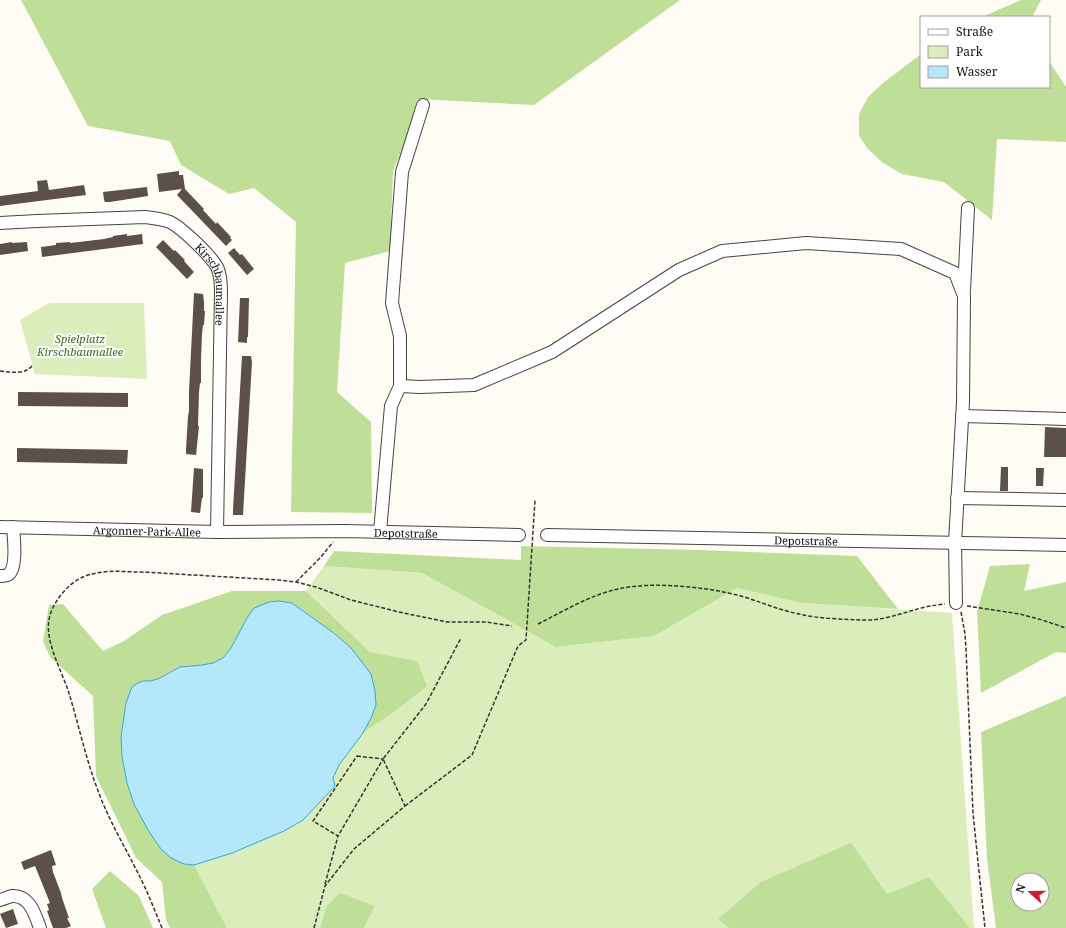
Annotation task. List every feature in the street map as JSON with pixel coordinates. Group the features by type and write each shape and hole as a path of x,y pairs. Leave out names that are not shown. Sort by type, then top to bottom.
{"street":[{"path":"380,532 391,406 400,386 400,336 392,303 402,172 423,105"},
{"path":"956,603 955,543 962,416 964,296 968,208"},
{"name":"Kirschbaumallee","path":"0,223 44,220 154,218 170,222 178,227 188,235 214,262 220,275 221,292 217,532"},
{"path":"400,386 420,387 474,385 552,352 680,270 722,251 806,243 901,250 955,273 964,296"},
{"path":"962,416 1066,419"},
{"path":"957,498 1066,500"},
{"name":"Argonner-Park-Allee","path":"0,526 217,532 293,532"},
{"path":"0,576 10,573 14,565 14,527"},
{"name":"Depotstraße","path":"293,532 344,531 519,535"},
{"name":"Depotstraße","path":"547,535 1066,545"},
{"path":"0,900 11,896 22,898 31,906 40,928"}],"path":[{"path":"0,371 23,372 29,370 32,366"},
{"path":"325,886 354,849 405,806 472,755 518,646 526,640 536,500"},
{"path":"296,582 344,531"},
{"path":"162,928 140,876 109,816 97,789 68,691 51,644 48,621 51,612 71,584 82,577 93,573 114,571 279,580 316,587 351,600 447,622 486,622 512,626"},
{"path":"538,624 594,597 619,589 648,585 716,591 741,596 800,614 819,617 864,620 890,617 946,603 956,603 1020,614 1066,628"},
{"path":"956,603 962,615 965,634 973,813 985,928"},
{"path":"314,928 338,836 382,759 426,704 461,638"},
{"path":"338,836 314,821 357,756 382,759"},
{"path":"382,759 405,806"}],"green space":[{"path":"21,0 680,0 534,105 417,99 405,143 393,171 390,251 345,263 337,392 371,422 372,513 291,512 296,222 254,188 229,194 181,165 170,141 88,126"},
{"path":"1021,0 1041,0 1033,16 984,16"},
{"path":"920,55 920,88 1050,88 1050,63 1066,87 1066,142 997,139 992,220 944,182 902,174 883,163 868,149 859,136 859,114 868,97 883,83"},
{"name":"Spielplatz Kirschbaumallee","path":"49,303 144,303 147,379 35,374 20,320"},
{"path":"521,546 699,550 857,556 898,609 802,603 737,588 654,636 556,647 422,573 324,566 334,551 521,560"},
{"path":"1030,564 1024,591 1066,582 1066,653 1056,652 981,693 977,612 990,566"},
{"path":"324,566 422,573 556,647 654,636 737,588 802,603 952,613 974,928 970,928 929,877 887,894 718,919 729,928 364,928 375,906 326,907 320,928 227,928 194,865 232,853 333,778 339,765 363,733 394,712 426,686 417,661 370,652 306,591"},
{"path":"232,591 306,591 370,652 417,661 427,686 394,712 363,733 371,718 335,634 292,603 239,635 223,658 213,663 173,670 158,679 143,681 126,703 121,737 122,756 184,864 194,865 227,928 170,928 166,920 162,882 136,858 96,776 93,696 50,657 43,641 49,605 63,604 103,651 124,641 162,615"},
{"path":"1066,696 1066,928 996,928 987,859 981,732"},
{"path":"851,843 887,894 929,877 970,928 729,928 718,919 761,882"},
{"path":"110,871 139,896 153,928 106,928 92,889"},
{"path":"340,893 375,906 364,928 320,928 326,907"}],"water":[{"path":"279,601 292,603 335,634 352,649 371,674 375,691 376,705 363,733 339,765 333,778 335,786 303,820 284,831 232,853 194,865 184,864 171,858 161,849 148,830 134,804 127,783 122,756 121,737 126,703 132,687 138,683 158,679 180,667 213,663 223,658 231,648 254,608 269,602"}],"building":[{"path":"179,171 179,175 183,175 185,189 216,224 217,222 231,237 230,238 232,240 226,246 177,195 182,189 159,192 157,174"},
{"path":"47,180 49,190 84,185 86,195 0,206 0,196 38,191 37,181"},
{"path":"147,187 148,196 110,202 105,202 104,200 103,192"},
{"path":"127,234 127,236 142,234 143,244 42,257 41,247 56,245 56,243 104,239"},
{"path":"163,240 185,260 184,261 194,272 187,279 156,247"},
{"path":"27,242 28,251 0,255 0,244"},
{"path":"234,248 240,255 242,254 254,269 247,275 228,253"},
{"path":"194,293 203,294 205,311 202,334 199,426 196,455 186,454"},
{"path":"240,298 249,298 247,343 238,342"},
{"path":"242,356 251,356 252,362 243,515 233,515 233,509"},
{"path":"18,392 128,393 128,407 18,406"},
{"path":"1045,427 1066,428 1066,457 1044,457"},
{"path":"17,448 128,450 127,464 17,462"},
{"path":"1001,467 1008,467 1008,491 1000,491"},
{"path":"194,468 203,469 203,498 200,513 191,512"},
{"path":"1036,468 1044,468 1043,486 1036,486"},
{"path":"51,850 56,865 52,866 53,872 69,918 67,918 71,926 66,928 53,928 47,911 49,910 47,904 50,903 35,866 24,870 21,862"},
{"path":"13,909 18,924 6,928 0,914"}]}
